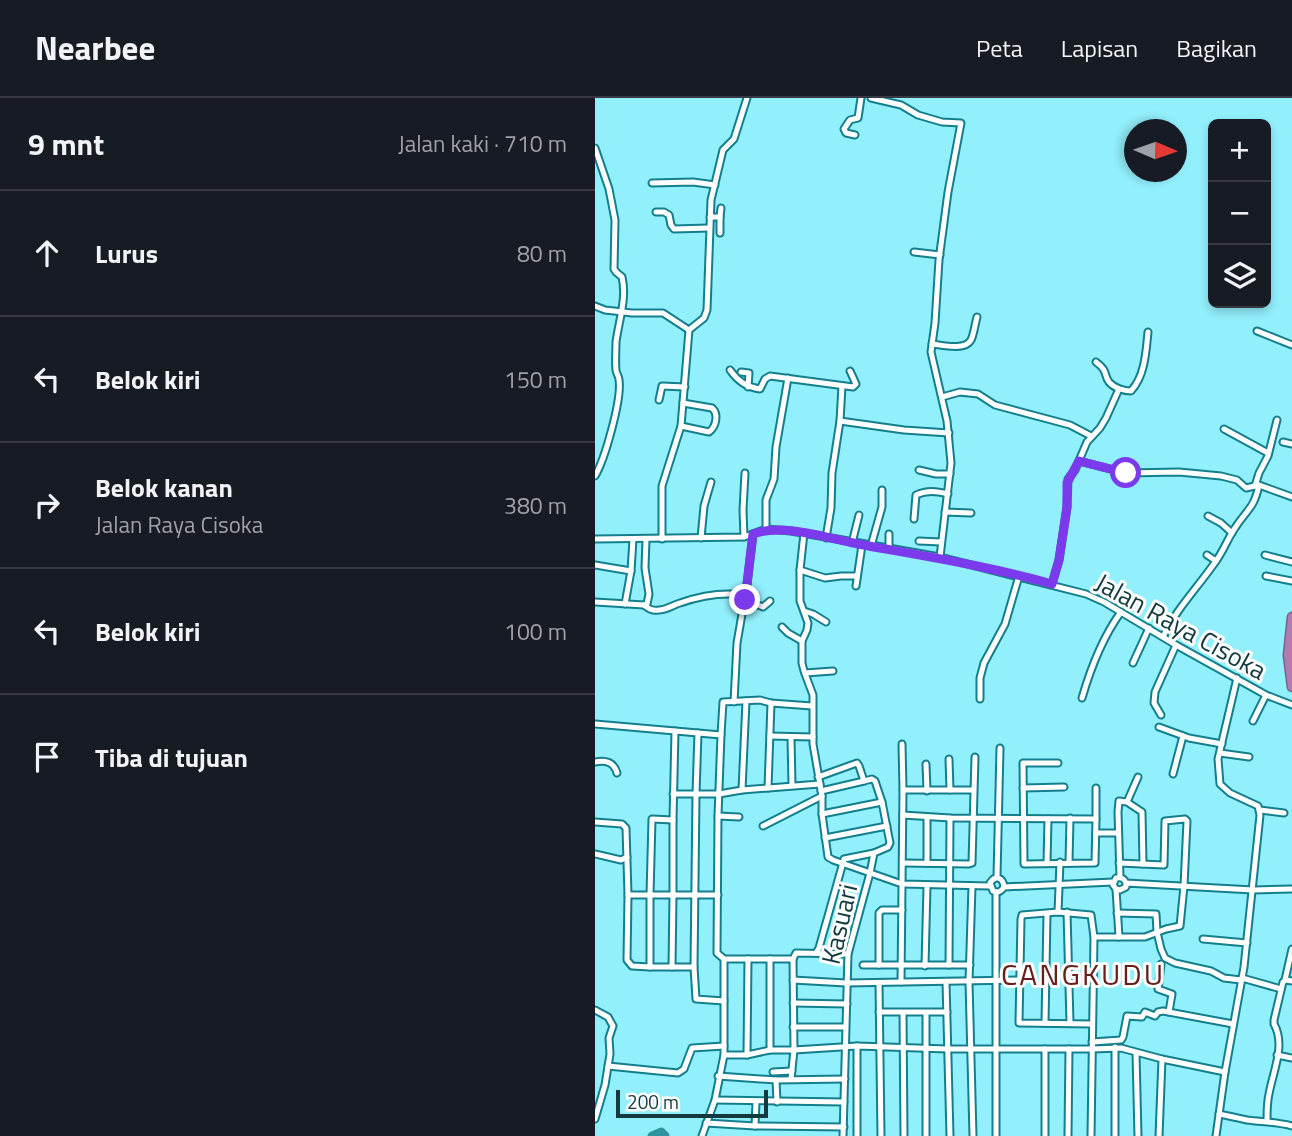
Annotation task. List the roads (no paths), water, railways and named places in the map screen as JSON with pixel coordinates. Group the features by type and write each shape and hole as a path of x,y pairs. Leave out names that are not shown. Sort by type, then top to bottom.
{"highway":[{"path":"1292,623 1288,665 1292,687"}],"street":[{"path":"662,539 662,486 681,426 689,330 704,318 707,310 709,229 715,185 723,150 734,139 747,98"},
{"path":"855,135 846,133 844,129 850,120 858,118 861,98"},
{"path":"871,98 901,105 942,122 961,123 948,192 931,358 949,433 950,474 940,558"},
{"path":"595,148 609,189 615,220 614,269 622,277 624,285 616,343 616,372 619,380 616,413 595,476"},
{"path":"652,183 693,182 715,185"},
{"path":"720,233 721,208"},
{"path":"656,212 669,215 674,229 709,229"},
{"path":"710,217 720,217"},
{"path":"913,252 940,255"},
{"path":"595,306 621,312 663,313 689,330"},
{"path":"932,344 968,344 977,317"},
{"path":"1096,362 1105,371 1109,382 1119,389 1131,391 1139,381 1148,331"},
{"path":"1257,331 1292,345"},
{"path":"730,370 748,387 760,389 765,379 770,376 855,386 850,371"},
{"path":"741,372 749,373 748,387"},
{"path":"766,529 766,500 774,480 777,438 788,378"},
{"path":"659,400 662,386 685,387"},
{"path":"826,538 842,386"},
{"path":"1052,584 1059,560 1067,507 1067,483 1087,442 1100,428 1119,389"},
{"path":"942,397 960,392 978,394 995,405 1070,425 1091,436"},
{"path":"681,426 709,432 715,426 716,413 712,408 683,403"},
{"path":"1163,637 1169,624 1216,561 1256,500 1259,473 1266,462 1277,420"},
{"path":"840,421 949,433"},
{"path":"1224,429 1268,453"},
{"path":"1283,442 1292,444"},
{"path":"1079,461 1126,473 1207,474 1234,479 1246,488 1257,486 1292,497"},
{"path":"919,470 950,474"},
{"path":"744,537 745,473"},
{"path":"701,538 704,506 711,482"},
{"path":"871,546 882,507 882,490"},
{"path":"914,519 916,495 926,491 948,494"},
{"path":"945,512 971,513"},
{"path":"852,543 859,515"},
{"path":"1208,516 1233,533"},
{"name":"Jalan Raya Cisoka","path":"595,540 744,537 766,529 804,533 940,558 1019,576 1086,594 1265,695 1292,705"},
{"path":"804,533 800,601 808,623 802,641 802,663 813,695 813,737 828,857 902,884 990,886"},
{"path":"734,702 737,643 753,534"},
{"path":"889,534 889,549"},
{"path":"625,604 633,539"},
{"path":"643,606 647,604 649,594 645,568 646,539"},
{"path":"919,541 940,542"},
{"path":"856,586 862,545"},
{"path":"1207,555 1216,561"},
{"path":"1265,555 1292,562"},
{"path":"595,565 631,571"},
{"path":"800,570 822,578 857,576"},
{"path":"980,699 984,663 1005,624 1019,576"},
{"path":"1266,576 1292,581"},
{"path":"595,602 643,606 656,611 713,594 729,593 745,597 763,607 771,601"},
{"path":"803,611 826,622"},
{"path":"1082,698 1092,665 1109,627 1121,612"},
{"path":"782,627 802,641"},
{"path":"1133,663 1149,628"},
{"path":"1161,715 1154,704 1155,692 1176,645"},
{"path":"805,673 833,671"},
{"path":"1216,1136 1247,943 1260,815 1258,806 1230,793 1220,784 1220,753 1237,678"},
{"path":"1253,721 1265,695"},
{"path":"793,959 724,959 717,953 718,816 723,702 760,700 812,706"},
{"path":"742,790 745,701"},
{"path":"768,788 771,703"},
{"path":"595,724 721,735"},
{"path":"1159,727 1183,736 1222,744"},
{"path":"672,967 675,731"},
{"path":"698,733 694,967 696,999 724,1001"},
{"path":"770,736 813,737"},
{"path":"1173,774 1183,736"},
{"path":"791,738 792,785"},
{"path":"901,982 902,744"},
{"path":"997,877 1000,748"},
{"path":"1220,753 1249,757"},
{"path":"903,863 972,863 975,757"},
{"path":"949,760 950,790"},
{"path":"595,762 611,763 617,773"},
{"path":"818,777 855,763 859,766 864,781"},
{"path":"1058,763 1023,763 1024,864 1094,863 1095,788"},
{"path":"926,764 927,791"},
{"path":"1127,802 1138,777"},
{"path":"763,826 821,790 873,779 887,826 825,838"},
{"path":"673,794 719,794 792,785 821,790"},
{"path":"1023,788 1064,787"},
{"path":"903,790 973,790"},
{"path":"1126,883 1121,877 1119,863 1119,801 1127,802 1142,812 1143,864"},
{"path":"822,814 882,802"},
{"path":"1259,810 1284,813"},
{"path":"903,815 1096,819"},
{"path":"718,816 739,817"},
{"path":"927,817 927,863"},
{"path":"949,965 950,818"},
{"path":"1069,863 1070,818"},
{"path":"650,967 650,826 652,819 673,820"},
{"path":"1047,863 1048,819"},
{"path":"1094,937 1145,937 1179,926 1187,821 1165,821 1164,865 1119,863"},
{"path":"595,822 625,825 627,960 632,966 694,967"},
{"name":"Kasuari","path":"843,1136 848,954 874,853 888,847 890,843 887,826"},
{"path":"1096,834 1118,833"},
{"path":"818,950 845,858 874,853"},
{"path":"595,854 621,860 627,857"},
{"path":"1058,912 1061,862"},
{"path":"996,892 990,886 992,879 997,877"},
{"path":"996,892 1000,892 1004,887 1004,881 997,877"},
{"path":"1004,887 1113,882 1121,877"},
{"path":"1113,882 1117,890 1119,937"},
{"path":"1126,883 1253,890 1292,889"},
{"path":"1117,890 1123,889 1126,883"},
{"path":"925,965 927,886"},
{"path":"972,886 969,982 973,1136"},
{"path":"996,892 996,1136"},
{"path":"628,895 718,895"},
{"path":"879,965 879,913 882,910 902,911"},
{"path":"1091,1136 1094,937 1091,915 1058,912 1022,915 1020,1023 1092,1024"},
{"path":"1067,912 1070,1023"},
{"path":"1117,913 1156,914 1161,949 1168,960 1210,971 1224,978 1241,979 1281,989"},
{"path":"1045,1023 1047,914"},
{"path":"1203,939 1247,943"},
{"path":"1268,1121 1269,1093 1279,1034 1274,1024 1281,989 1288,980 1292,949"},
{"path":"791,1079 794,1050 793,959 796,953 818,950 848,954"},
{"path":"747,1055 748,958"},
{"path":"702,1136 715,1100 724,1055 724,959"},
{"path":"770,959 770,1050"},
{"path":"1161,964 1158,989 1171,994 1169,1012"},
{"path":"863,965 970,965"},
{"path":"793,980 879,983 1020,980"},
{"path":"946,982 950,1136"},
{"path":"879,983 881,1136"},
{"path":"793,1003 847,1004"},
{"path":"595,1010 608,1017 613,1026 609,1038 608,1066 595,1119"},
{"path":"724,1055 857,1046 1069,1049 1121,1040 1127,1016 1142,1017 1145,1012 1155,1016 1159,1011 1233,1024"},
{"path":"879,1012 947,1012"},
{"path":"903,1013 904,1136"},
{"path":"926,1013 926,1136"},
{"path":"793,1027 845,1027"},
{"path":"608,1066 678,1073 684,1069 692,1048 724,1046"},
{"path":"857,1046 857,1136"},
{"path":"1092,1046 1115,1047 1225,1072"},
{"path":"1115,1047 1115,1136"},
{"path":"1045,1049 1045,1136"},
{"path":"1068,1136 1069,1049"},
{"path":"1136,1053 1137,1136"},
{"path":"1277,1055 1292,1058"},
{"path":"1160,1136 1161,1059"},
{"path":"773,1072 792,1071"},
{"path":"718,1076 776,1080 845,1079"},
{"path":"776,1080 777,1102"},
{"path":"715,1100 844,1102"},
{"path":"755,1126 756,1102"},
{"path":"1219,1114 1292,1126"},
{"path":"706,1123 844,1127"},
{"path":"796,1136 797,1126"}],"waterway":[{"path":"652,1136 661,1132 665,1136"}],"district":[{"name":"CANGKUDU","path":"1083,974"}]}
